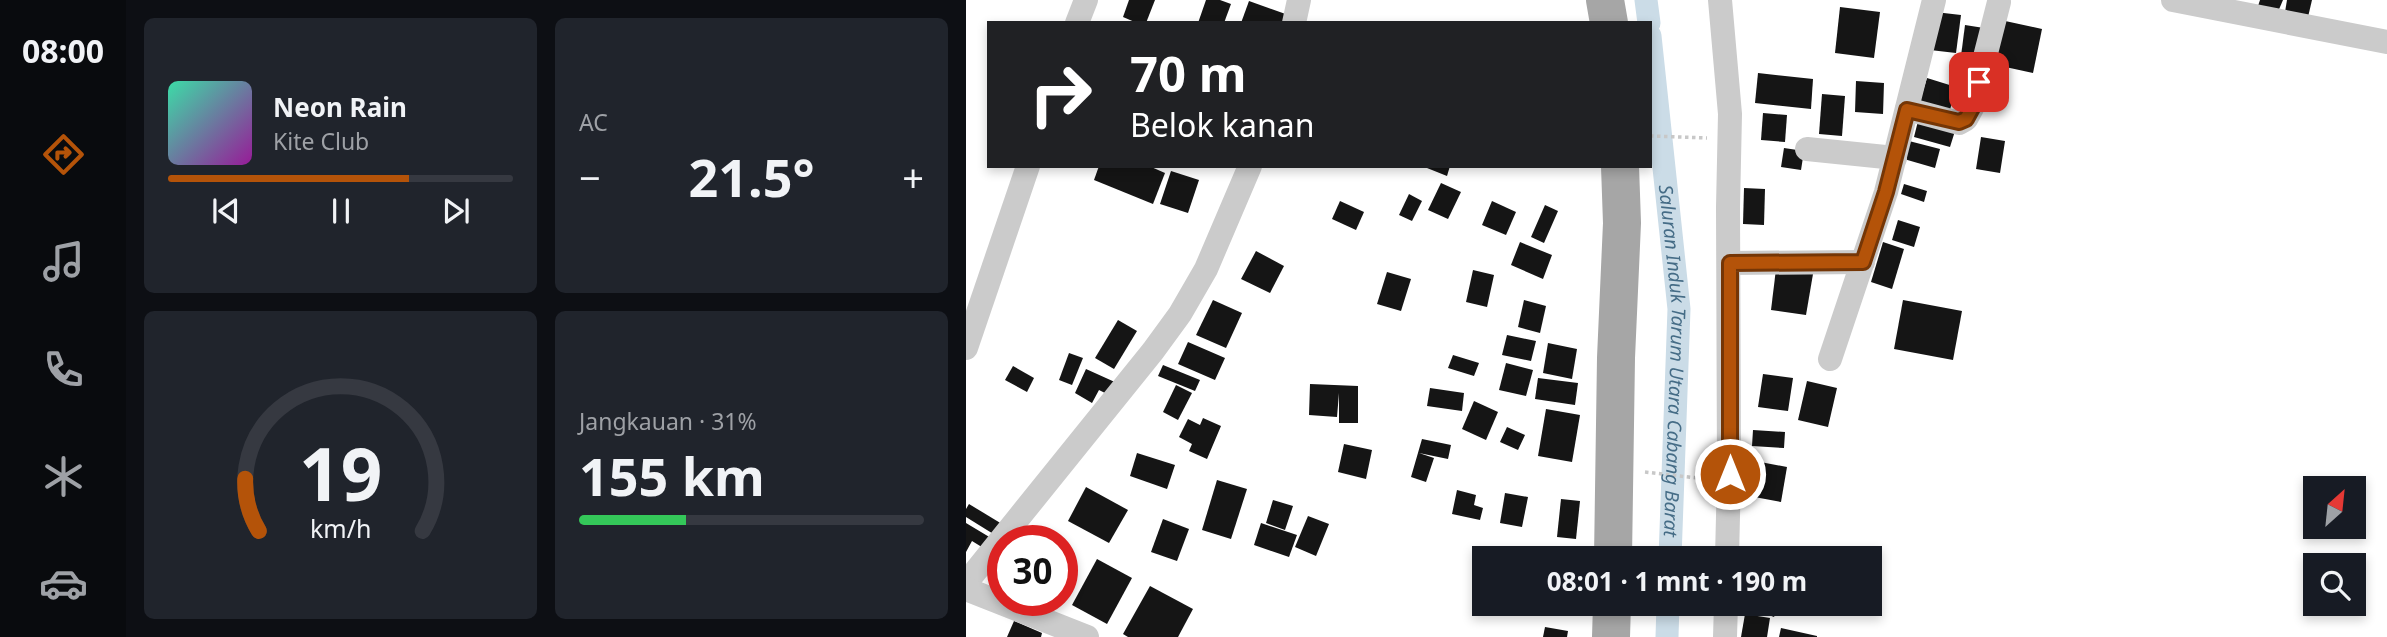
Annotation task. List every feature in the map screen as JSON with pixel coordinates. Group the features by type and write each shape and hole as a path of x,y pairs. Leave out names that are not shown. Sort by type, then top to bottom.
{"main road":[{"path":"1605,0 1609,21"},
{"path":"1613,546 1616,358 1622,236 1620,168"},
{"path":"1611,637 1612,616"}],"street":[{"path":"1078,21 1086,0"},
{"path":"1294,21 1299,0"},
{"path":"1720,0 1731,114 1728,207 1730,474 1727,546"},
{"path":"1830,359 1895,158 1934,0"},
{"path":"2174,0 2387,43"},
{"path":"1907,110 1959,122 1966,119 1972,108 1999,2"},
{"path":"1807,149 1895,158"},
{"path":"966,348 1027,168"},
{"path":"966,583 1180,314 1206,269 1249,168"},
{"path":"1730,263 1863,262"},
{"path":"966,589 1087,637"},
{"path":"1725,637 1726,616"}],"path":[{"path":"1652,136 1700,137"},
{"path":"1640,472 1692,476"}],"building":[{"path":"1129,0 1155,0 1147,21 1132,21 1123,17"},
{"path":"1206,0 1220,0 1231,4 1225,21 1199,21"},
{"path":"2260,0 2283,0 2277,14 2258,6"},
{"path":"2287,0 2312,0 2308,17 2285,12"},
{"path":"1249,1 1294,17 1293,21 1242,21"},
{"path":"1840,7 1880,12 1874,58 1835,53"},
{"path":"1935,12 1961,15 1956,53 1930,50"},
{"path":"1996,19 2042,29 2033,73 1987,63"},
{"path":"1965,25 1984,28 1980,58 1961,56"},
{"path":"1758,73 1813,79 1811,109 1755,103"},
{"path":"1927,78 1956,87 1950,110 1920,101"},
{"path":"1856,81 1884,83 1883,114 1855,112"},
{"path":"1822,94 1845,96 1842,136 1819,134"},
{"path":"1763,113 1787,115 1785,142 1761,140"},
{"path":"1918,121 1955,131 1950,147 1914,137"},
{"path":"1981,137 2005,141 2000,173 1976,169"},
{"path":"1909,141 1940,149 1935,168 1904,159"},
{"path":"1784,148 1804,151 1801,170 1781,167"},
{"path":"1098,168 1154,168 1165,173 1153,204 1094,180"},
{"path":"1427,168 1449,168 1447,176"},
{"path":"1171,171 1199,180 1188,213 1160,204"},
{"path":"1441,183 1461,192 1448,219 1428,210"},
{"path":"1904,184 1927,191 1924,202 1901,194"},
{"path":"1744,188 1765,189 1764,225 1743,224"},
{"path":"1409,194 1422,201 1412,221 1399,215"},
{"path":"1340,201 1364,212 1356,230 1332,219"},
{"path":"1492,201 1516,212 1506,235 1482,225"},
{"path":"1545,205 1558,211 1544,243 1531,237"},
{"path":"1898,220 1920,227 1914,247 1892,240"},
{"path":"1520,242 1552,255 1543,279 1511,265"},
{"path":"1883,242 1904,249 1892,289 1871,282"},
{"path":"1256,251 1284,266 1270,293 1241,279"},
{"path":"1776,269 1813,274 1806,315 1771,310"},
{"path":"1473,270 1494,275 1487,307 1466,302"},
{"path":"1387,272 1411,279 1401,311 1377,304"},
{"path":"1213,300 1242,313 1226,348 1196,335"},
{"path":"1524,300 1546,306 1540,333 1518,327"},
{"path":"1903,300 1962,311 1953,360 1894,349"},
{"path":"1118,320 1137,331 1114,369 1095,358"},
{"path":"1507,335 1536,341 1531,361 1502,355"},
{"path":"1188,342 1225,358 1215,380 1178,364"},
{"path":"1548,343 1577,349 1572,379 1543,373"},
{"path":"1069,353 1083,358 1072,385 1059,380"},
{"path":"1453,355 1479,363 1474,376 1448,368"},
{"path":"1506,363 1533,370 1526,396 1499,390"},
{"path":"1163,365 1200,380 1195,391 1158,376"},
{"path":"1013,366 1034,378 1027,392 1005,380"},
{"path":"1086,369 1117,383 1111,396 1099,390 1092,403 1075,393"},
{"path":"1763,374 1793,378 1788,411 1758,407"},
{"path":"1538,378 1578,383 1575,405 1535,399"},
{"path":"1807,381 1837,388 1828,427 1798,420"},
{"path":"1310,384 1358,386 1358,423 1339,423 1339,393 1337,417 1309,415"},
{"path":"1176,385 1192,393 1178,420 1163,412"},
{"path":"1430,388 1464,393 1462,411 1427,406"},
{"path":"1474,401 1498,412 1486,440 1462,429"},
{"path":"1546,409 1580,415 1572,462 1538,456"},
{"path":"1203,418 1221,426 1207,459 1189,451 1192,444 1179,437 1188,419 1200,425"},
{"path":"1507,427 1525,435 1518,450 1500,442"},
{"path":"1753,430 1785,432 1784,448 1752,446"},
{"path":"1422,439 1451,445 1448,459 1419,453 1434,458 1426,482 1411,477"},
{"path":"1344,444 1372,450 1366,479 1338,472"},
{"path":"1137,453 1175,465 1167,489 1130,476"},
{"path":"1755,461 1787,467 1781,502 1749,496"},
{"path":"1217,480 1247,489 1231,539 1202,530"},
{"path":"1086,487 1128,510 1109,543 1068,521"},
{"path":"1457,490 1476,495 1474,505 1483,508 1480,520 1452,514"},
{"path":"1505,493 1528,497 1522,527 1500,523"},
{"path":"1561,499 1580,501 1576,539 1557,537"},
{"path":"1273,500 1293,506 1285,530 1266,523"},
{"path":"969,504 1002,524 987,525 987,530 966,517"},
{"path":"1308,516 1329,524 1316,556 1295,547"},
{"path":"1163,519 1189,529 1177,561 1151,552"},
{"path":"966,523 987,536 987,545 985,549 972,541 966,552"},
{"path":"1261,523 1297,535 1289,557 1254,545"},
{"path":"1097,559 1132,578 1107,624 1078,608 1078,594"},
{"path":"1150,586 1193,609 1178,637 1128,637 1123,634"},
{"path":"1745,616 1770,618 1767,637 1741,637"},
{"path":"1014,621 1042,633 1041,637 1007,637"},
{"path":"1545,627 1568,631 1567,637 1543,637"},
{"path":"1781,628 1817,636 1817,637 1779,637"}],"waterway":[{"name":"Saluran Induk Tarum Utara Cabang Barat","path":"1646,0 1649,21"},
{"name":"Saluran Induk Tarum Utara Cabang Barat","path":"1652,55 1679,309 1670,546"},
{"name":"Saluran Induk Tarum Utara Cabang Barat","path":"1667,637 1668,616"}],"route":[{"path":"1730,474 1730,263 1863,262 1886,192 1907,110 1959,122 1966,119 1972,108 1979,82"}]}
